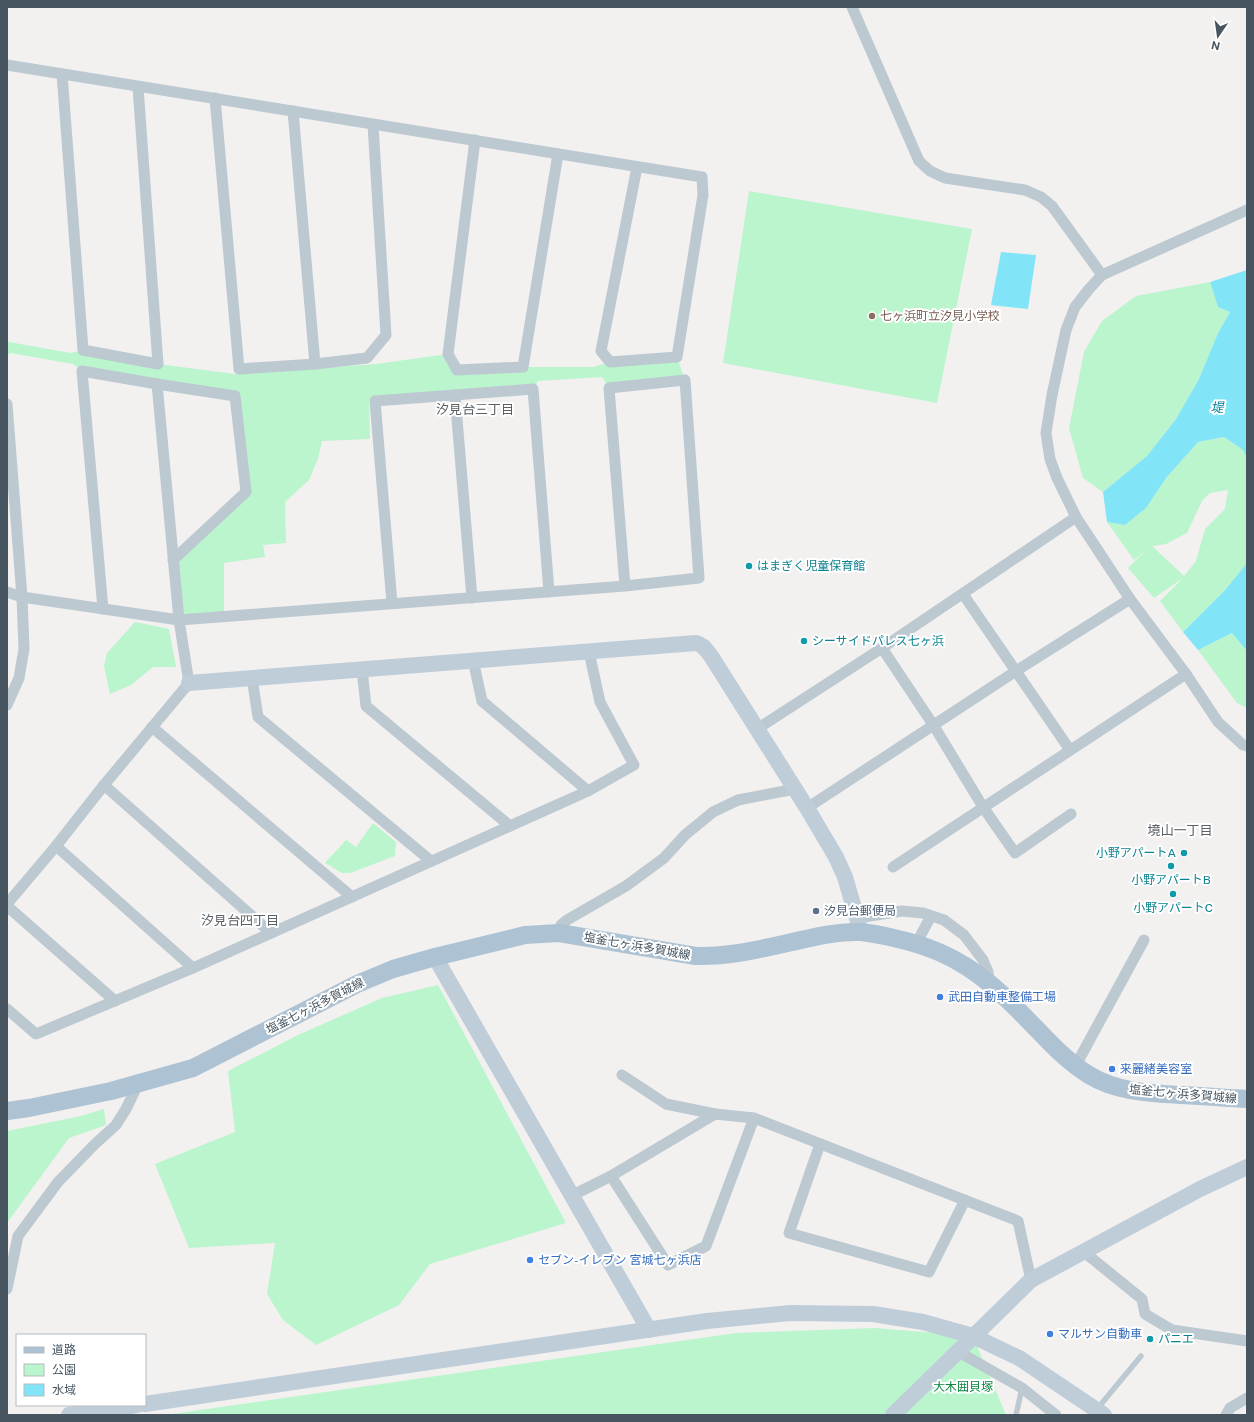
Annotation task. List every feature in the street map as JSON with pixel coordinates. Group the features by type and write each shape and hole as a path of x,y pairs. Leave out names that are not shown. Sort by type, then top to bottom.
{"main road":[{"name":"塩釜七ヶ浜多賀城線","path":"7,1111 29,1108 138,1084 193,1068 357,984 393,969 525,935 559,933 696,956 713,956 751,951 839,933 859,925 952,958 974,971 989,982 1023,1014 1062,1054 1090,1076 1119,1088 1144,1093 1247,1099"}],"street":[{"path":"852,7 919,161 930,171 945,178 1025,190 1041,197 1052,206 1102,275"},
{"path":"7,66 215,98 702,177 703,195 677,357 610,362 601,351 637,167"},
{"path":"62,74 83,350 158,364 138,87"},
{"path":"215,98 239,369 315,364 367,358 386,335 374,124"},
{"path":"294,111 315,364"},
{"path":"475,140 448,354 456,370 523,367 558,154"},
{"path":"1247,210 1102,275 1088,289 1075,307 1066,330 1052,395 1046,433 1050,459 1057,478 1076,517 1130,599 1186,674 1218,722 1243,745 1247,746"},
{"path":"103,609 82,371 236,396 246,492 174,560"},
{"path":"7,592 22,597 179,620 625,586 699,578 685,380 609,388 625,586"},
{"path":"157,384 179,620 189,683"},
{"path":"392,604 375,401 533,389 548,592"},
{"path":"455,395 472,598"},
{"path":"7,404 22,597 24,649 19,678 7,705"},
{"path":"757,729 882,648 1076,517"},
{"path":"962,594 1070,750"},
{"path":"807,808 1016,671 1130,599"},
{"path":"115,1001 7,905 189,683 696,643 701,644 711,656 807,808 836,857 844,876 859,925 902,911 923,914 944,920 964,936 983,960 988,972 989,982"},
{"path":"882,648 934,726 983,807 1015,853 1071,814"},
{"path":"7,1009 36,1034 193,968 588,791 634,765 600,702 588,652"},
{"path":"473,660 482,701 588,791"},
{"path":"362,670 366,706 510,826"},
{"path":"893,867 1186,674"},
{"path":"252,678 258,717 431,861"},
{"path":"152,727 352,897"},
{"path":"104,785 271,933"},
{"path":"559,933 561,925 567,920 626,886 664,858 685,835 713,812 738,800 795,789"},
{"path":"56,846 193,968"},
{"path":"916,944 931,916"},
{"path":"1076,1065 1144,940"},
{"path":"436,957 571,1196 649,1330"},
{"path":"622,1075 666,1104 715,1114 754,1118 1018,1220 1032,1280"},
{"path":"7,1289 18,1236 58,1182 116,1125 126,1110 138,1084"},
{"path":"571,1196 611,1176 715,1114"},
{"path":"611,1176 668,1265 706,1246 754,1118"},
{"path":"820,1144 790,1233 929,1272 965,1200"},
{"path":"893,1415 957,1351 1032,1280 1200,1189 1247,1167"},
{"path":"1084,1252 1142,1299 1145,1314 1172,1330 1247,1341"},
{"path":"146,1404 707,1321 790,1313 865,1314 923,1322 973,1336 1019,1358 1100,1412"},
{"path":"957,1351 1022,1388 1056,1415"},
{"path":"1226,1415 1230,1408 1247,1398"},
{"path":"69,1415 131,1406"}],"lane":[{"path":"1100,1412 1141,1356"},
{"path":"1016,1415 1022,1388"}],"green space":[{"path":"749,191 972,229 937,403 723,363"},
{"path":"1210,282 1218,307 1230,312 1218,333 1199,379 1176,419 1147,456 1103,492 1083,478 1069,428 1084,352 1102,321 1136,296"},
{"path":"7,340 9,342 71,353 83,350 158,364 235,374 376,364 448,354 457,370 523,367 594,367 610,362 677,357 685,380 609,388 602,377 538,381 533,389 375,401 369,400 370,439 322,441 318,459 309,480 285,502 286,543 263,545 265,557 224,563 224,617 179,620 173,560 246,492 235,396 82,371 73,364 10,353 7,356"},
{"path":"1224,437 1243,450 1247,458 1247,563 1226,589 1183,632 1160,601 1183,578 1154,598 1128,568 1146,550 1134,560 1107,522 1125,525 1146,508 1166,478 1198,442","holes":["1228,490 1225,509 1205,529 1196,561 1184,576 1152,546 1166,544 1187,533 1202,501 1210,493"]},
{"path":"135,622 169,629 176,667 153,667 131,685 110,694 104,666 107,653"},
{"path":"1232,633 1247,651 1247,708 1237,703 1198,650"},
{"path":"373,823 396,842 395,856 350,873 342,873 325,863 346,840 356,847"},
{"path":"438,985 566,1223 430,1264 399,1305 316,1345 283,1320 267,1294 275,1243 189,1248 155,1164 235,1132 228,1071 298,1035 382,998"},
{"path":"104,1109 106,1125 69,1138 7,1223 7,1131 81,1116"},
{"name":"大木囲貝塚","path":"875,1328 973,1336 1006,1415 165,1415 736,1333"}],"water":[{"path":"1001,252 1036,255 1028,309 991,305"},
{"name":"堤","path":"1247,270 1247,458 1243,450 1224,437 1198,442 1166,478 1146,508 1125,525 1107,522 1103,492 1147,456 1176,419 1199,379 1218,333 1230,312 1218,307 1210,282"},
{"path":"1247,563 1247,651 1232,633 1198,650 1183,632 1226,589"}],"place":[{"name":"七ヶ浜町立汐見小学校","path":"872,316"},
{"name":"はまぎく児童保育館","path":"749,566"},
{"name":"シーサイドパレス七ヶ浜","path":"804,641"},
{"name":"小野アパートA","path":"1184,853"},
{"name":"小野アパートB","path":"1171,866"},
{"name":"小野アパートC","path":"1173,894"},
{"name":"汐見台郵便局","path":"816,911"},
{"name":"武田自動車整備工場","path":"940,997"},
{"name":"来麗緒美容室","path":"1112,1069"},
{"name":"セブン-イレブン 宮城七ヶ浜店","path":"530,1260"},
{"name":"マルサン自動車","path":"1050,1334"},
{"name":"パニエ","path":"1150,1339"}],"district":[{"name":"汐見台三丁目","path":"475,409"},
{"name":"境山一丁目","path":"1180,830"},
{"name":"汐見台四丁目","path":"240,920"}]}
